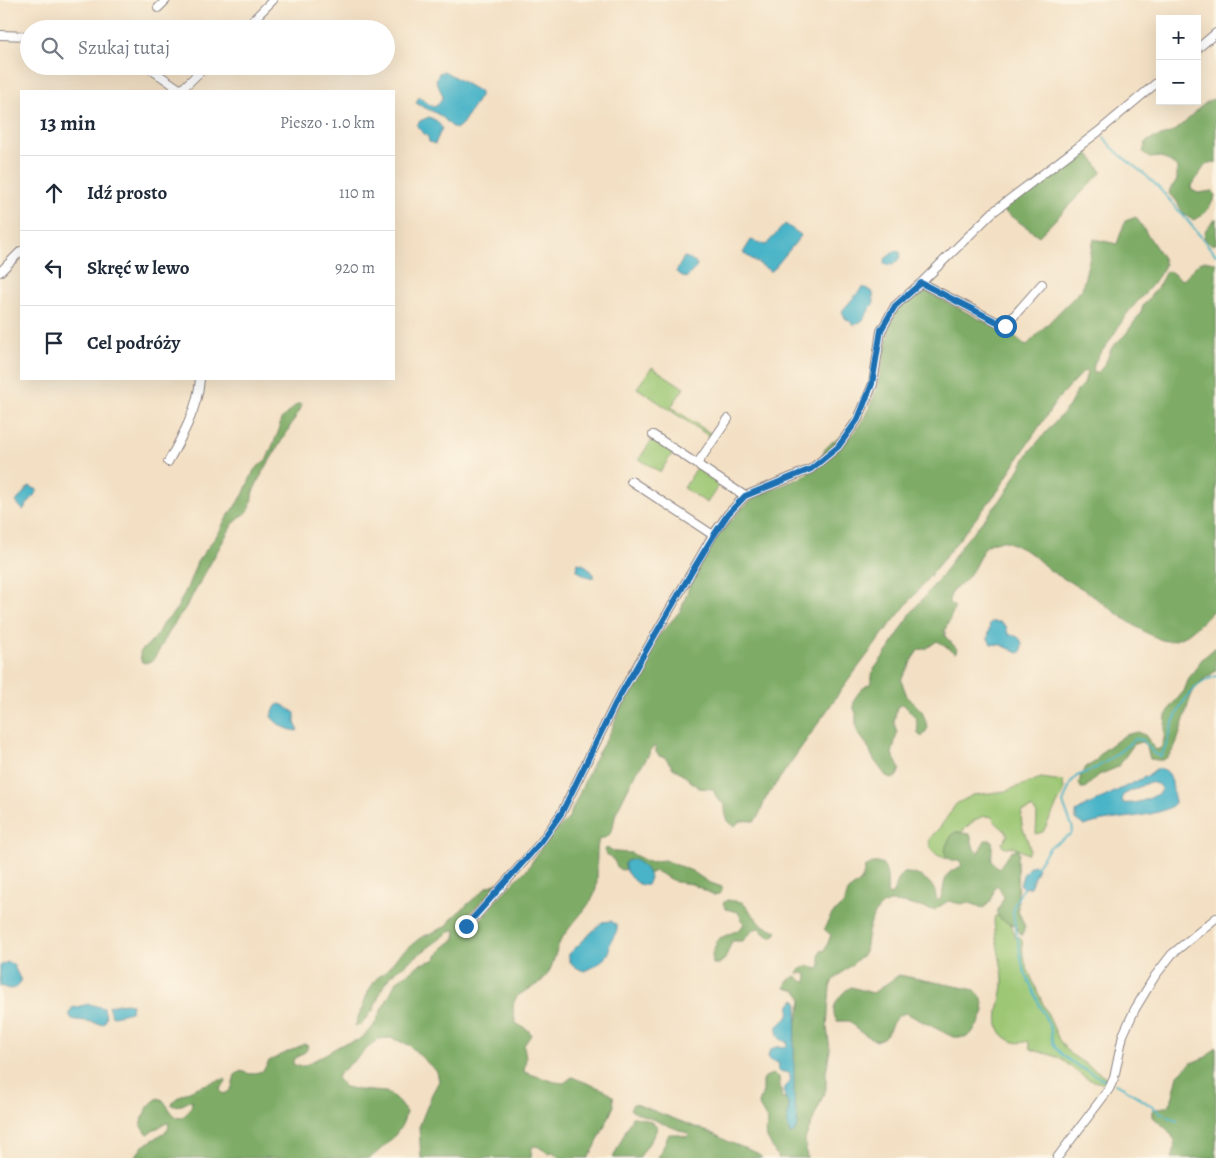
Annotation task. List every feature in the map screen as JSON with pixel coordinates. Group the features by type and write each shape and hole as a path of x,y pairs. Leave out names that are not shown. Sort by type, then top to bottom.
{"street":[{"path":"158,8 166,0"},
{"path":"253,20 273,0"},
{"path":"1201,46 1216,33"},
{"path":"0,35 20,36"},
{"path":"159,75 180,90"},
{"path":"182,90 197,75"},
{"path":"466,926 541,842 562,812 615,704 714,535 745,496 811,469 838,447 858,419 872,384 881,330 895,306 993,212 1098,132 1156,83"},
{"path":"0,272 20,252"},
{"path":"921,283 1005,326 1042,284"},
{"path":"168,462 192,413 200,380"},
{"path":"697,464 728,418"},
{"path":"653,435 745,496"},
{"path":"631,481 714,535"},
{"path":"1056,1158 1109,1089 1114,1078 1126,1026 1155,976 1172,954 1216,918"}],"green space":[{"path":"1216,98 1216,163 1206,164 1191,187 1192,190 1198,193 1213,191 1215,196 1207,211 1193,220 1184,215 1176,200 1169,194 1170,189 1177,180 1177,167 1162,157 1149,158 1143,152 1146,142 1176,130 1204,104"},
{"path":"1084,147 1102,172 1039,236 1002,210"},
{"path":"1136,217 1163,258 1165,265 1126,315 1098,356 1094,364 1094,373 1098,373 1105,364 1112,347 1125,335 1140,314 1143,306 1159,285 1166,271 1171,272 1182,280 1200,262 1210,261 1216,263 1216,608 1200,624 1181,638 1167,641 1159,639 1137,627 1083,589 1051,571 1029,552 1006,541 992,543 983,550 967,578 953,589 949,600 949,603 955,607 945,630 945,636 957,649 956,653 937,641 927,648 918,650 901,680 907,696 922,711 928,728 922,737 918,734 917,723 913,714 903,704 897,707 894,721 897,733 892,754 900,769 897,776 893,779 886,776 858,733 854,709 856,696 870,684 872,672 891,646 911,613 943,574 962,545 1004,496 1029,452 1069,406 1077,391 1084,384 1087,372 1084,371 1057,400 998,491 883,634 842,689 766,798 758,817 754,821 741,821 735,826 732,825 727,818 725,805 717,799 713,789 699,788 673,768 665,757 659,756 656,752 656,747 653,747 635,774 616,813 612,831 607,837 599,839 596,887 593,898 561,940 547,975 541,982 521,993 514,1003 513,1011 516,1023 529,1031 531,1035 524,1045 526,1058 524,1072 564,1083 572,1077 607,1091 613,1096 614,1106 588,1158 559,1158 553,1152 548,1153 537,1146 532,1147 531,1158 421,1158 419,1127 439,1081 437,1072 409,1045 391,1038 378,1039 339,1074 337,1078 345,1087 386,1092 395,1098 406,1112 397,1132 370,1158 134,1158 143,1146 168,1130 169,1123 148,1134 141,1127 146,1111 158,1098 163,1100 175,1117 181,1118 189,1110 192,1100 182,1105 173,1106 171,1104 181,1095 196,1088 225,1079 226,1081 220,1090 223,1094 227,1093 231,1089 235,1075 241,1071 250,1074 263,1071 269,1061 304,1044 308,1046 306,1051 293,1060 293,1064 304,1066 343,1044 359,1040 373,1027 396,982 420,964 434,960 443,948 455,939 456,930 452,930 391,975 384,985 373,1010 361,1025 355,1026 368,992 376,979 386,971 399,955 420,938 447,926 453,917 487,887 497,883 489,895 473,910 465,921 462,927 470,929 528,868 547,839 568,819 595,758 611,731 626,693 655,640 681,610 694,573 719,534 742,508 757,496 800,478 818,467 825,449 839,438 846,440 863,420 874,397 891,323 903,304 922,289 983,321 1009,331 1026,346 1082,289 1094,239 1117,244 1125,221"},
{"path":"1216,218 1216,244 1212,244 1207,242 1204,237 1206,229"},
{"path":"652,367 684,388 671,407 713,435 712,438 637,388"},
{"path":"297,404 301,404 301,408 259,479 253,492 250,509 232,525 186,607 152,661 145,663 141,661 140,652 155,638 164,621 177,608 197,562 243,495 254,470 267,459 279,430 281,419"},
{"path":"654,437 674,451 660,472 639,459"},
{"path":"698,466 721,482 707,503 684,488"},
{"path":"1216,647 1216,671 1206,678 1193,692 1177,741 1168,757 1161,760 1150,759 1146,744 1141,742 1134,744 1118,767 1099,775 1085,788 1081,788 1079,783 1086,767 1095,762 1103,751 1125,735 1138,732 1145,735 1156,750 1161,748 1164,739 1166,716 1172,705 1184,691 1189,678 1202,659"},
{"path":"1041,778 1063,781 1064,791 1043,832 1036,834 1037,814 1032,808 1022,812 1023,828 1030,850 1027,854 1014,847 1005,848 1002,846 1008,835 992,817 988,816 979,818 962,832 955,832 948,844 947,859 937,855 930,848 929,839 941,826 956,804 973,795 1006,791"},
{"path":"955,832 970,834 974,849 978,853 985,840 992,840 992,862 999,868 1011,851 1018,849 1018,910 1025,927 1022,936 1016,927 999,918 997,912 1004,897 996,885 991,900 983,908 970,903 961,904 948,901 934,910 895,902 887,903 880,907 875,913 869,929 865,952 833,980 830,987 827,1027 830,1050 826,1072 826,1089 805,1139 807,1158 778,1158 767,1138 768,1121 759,1103 763,1091 763,1080 772,1074 779,1077 782,1099 791,1092 793,1036 802,1002 801,996 797,991 785,988 787,981 796,976 806,982 807,975 804,973 798,974 799,970 808,965 819,969 821,965 819,956 821,951 825,950 831,935 824,929 832,914 844,904 848,891 860,882 865,867 872,863 882,863 884,867 887,877 887,893 891,895 903,873 909,873 920,876 930,883 939,901 947,876 962,865 960,861 948,858 945,851 948,841"},
{"path":"608,848 615,852 631,853 648,862 664,860 692,871 708,882 722,887 722,891 714,895 692,884 676,882 655,871 644,876 630,869 621,870 613,859 606,854 605,849"},
{"path":"727,900 742,902 762,925 777,931 775,935 770,937 762,932 760,928 754,929 743,941 732,941 725,959 719,964 713,964 712,954 718,939 740,929 744,924 738,912 726,909 723,903"},
{"path":"1002,914 1011,924 1015,938 1017,936 1022,940 1023,956 1027,968 1060,1042 1070,1054 1106,1077 1104,1082 1090,1080 1063,1060 1031,1049 1028,1041 1019,1043 1003,1035 999,1028 998,1013 1003,980 994,920 995,916"},
{"path":"899,975 975,990 982,998 984,1011 979,1023 971,1034 966,1037 953,1037 906,1013 896,1019 886,1036 876,1041 856,1029 849,1021 837,1021 834,1011 836,1002 851,987 873,993"},
{"path":"1216,1047 1216,1158 1172,1158 1175,1144 1167,1129 1153,1117 1153,1110 1168,1106 1172,1100 1178,1075 1191,1063 1206,1057"},
{"path":"633,1104 716,1135 757,1153 762,1158 658,1158 669,1134 687,1137 689,1134 632,1111 630,1109"},
{"path":"632,1117 646,1120 658,1127 639,1158 613,1158"}],"water":[{"path":"444,71 480,92 480,96 462,124 456,129 444,118 416,103 419,97 433,107 438,105 443,96 436,81 439,73"},
{"path":"429,117 437,121 442,128 435,144 429,142 428,137 417,125 420,121"},
{"path":"785,224 801,235 772,271 743,253 751,240 766,245"},
{"path":"895,251 900,252 897,261 893,265 884,264 885,259"},
{"path":"684,257 697,264 696,268 686,278 676,272"},
{"path":"862,288 866,288 873,293 874,302 863,320 855,325 845,318 842,311"},
{"path":"29,486 38,490 23,510 16,502"},
{"path":"578,563 583,564 589,569 594,575 593,578 583,575 577,570"},
{"path":"1000,622 1006,626 1008,634 1020,639 1022,644 1021,652 1018,653 1002,645 991,644 988,639 990,623"},
{"path":"279,704 295,713 297,731 275,722 271,716"},
{"path":"1156,769 1167,772 1172,782 1175,803 1158,812 1106,820 1085,826 1076,820 1076,812 1084,807 1147,776","holes":["1149,782 1161,788 1154,796 1138,802 1123,803 1123,795"]},
{"path":"632,859 642,865 648,872 650,878 647,885 639,884 628,874 625,862"},
{"path":"1035,865 1038,868 1030,887 1023,888 1020,885 1023,875 1030,866"},
{"path":"611,921 617,925 617,930 610,945 608,955 584,971 573,965 569,960 569,954 602,922"},
{"path":"7,962 13,964 21,981 16,988 9,989 0,986 0,966"},
{"path":"795,999 798,1005 794,1041 794,1098 798,1125 794,1133 790,1134 787,1124 789,1107 783,1091 790,1080 790,1076 789,1073 779,1071 778,1062 772,1062 768,1057 772,1049 787,1047 787,1042 779,1037 777,1027 789,1016 790,1005"},
{"path":"125,1003 132,1004 131,1012 111,1015 108,1006"},
{"path":"89,1004 104,1008 106,1017 104,1023 72,1019 69,1014 72,1008"}],"waterway":[{"path":"1104,137 1114,150 1155,184 1216,255"},
{"path":"1036,867 1050,847 1071,834 1073,829 1063,803 1071,782 1077,776 1096,768 1113,757 1135,739 1143,740 1154,754 1161,756 1174,720 1185,699 1201,683 1216,676"},
{"path":"1023,888 1015,903 1013,913 1023,968 1051,1030 1053,1043 1058,1051 1071,1062 1111,1082"},
{"path":"1115,1084 1177,1121"}],"route":[{"path":"466,926 541,842 562,812 615,704 691,573 728,514 745,496 811,469 838,447 858,419 872,384 881,330 895,306 921,283 1005,326"}]}
